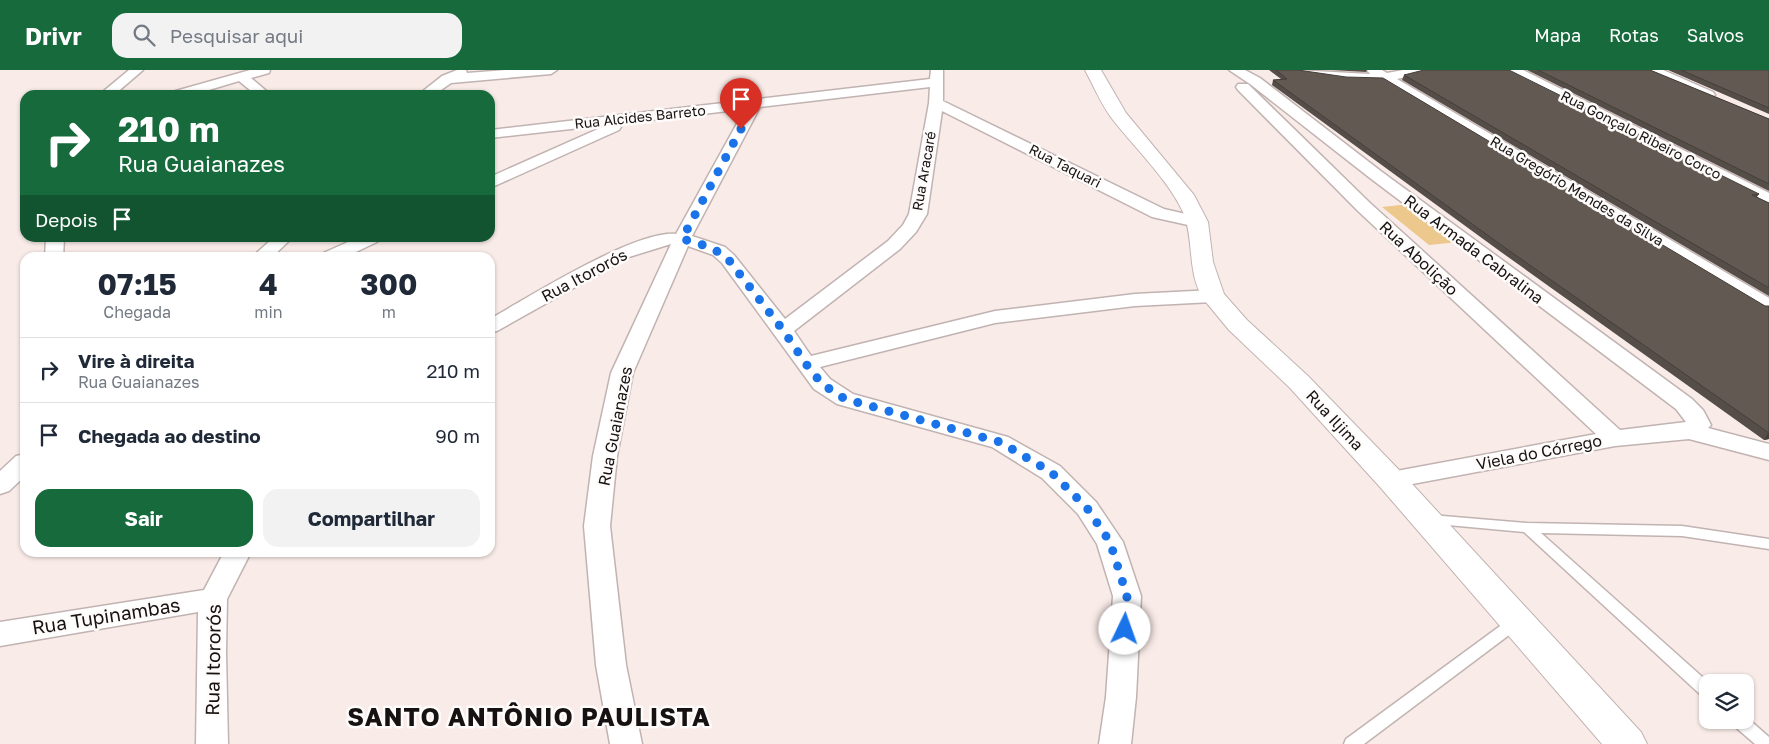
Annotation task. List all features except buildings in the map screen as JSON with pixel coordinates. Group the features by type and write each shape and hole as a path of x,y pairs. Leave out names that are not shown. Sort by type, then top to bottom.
{"main road":[{"name":"Rua Iljima","path":"1093,70 1118,115 1184,195 1197,222 1202,262 1213,296 1238,325 1299,382 1391,480 1627,744"}],"street":[{"path":"112,90 137,70"},
{"path":"195,90 264,70"},
{"path":"432,90 447,79 466,70"},
{"path":"447,79 551,70"},
{"name":"Rua Armada Cabralina","path":"1233,70 1254,81 1392,187 1684,404 1696,415 1699,425 1688,431"},
{"name":"Rua Abolição","path":"1233,70 1243,87 1337,180 1615,438"},
{"path":"1302,70 1327,74 1379,74 1417,70"},
{"name":"Rua Gonçalo Ribeiro Corco","path":"1513,70 1769,199"},
{"path":"1652,70 1724,102"},
{"name":"Rua Gregório Mendes da Silva","path":"1379,74 1769,306"},
{"path":"478,89 486,76"},
{"name":"Rua Aracaré","path":"783,330 894,245 910,228 918,214 936,103 938,76"},
{"name":"Rua Alcides Barreto","path":"495,133 754,105 938,76"},
{"path":"242,77 258,90"},
{"name":"Rua Taquari","path":"936,103 1158,213 1197,222"},
{"name":"Rua Guaianazes","path":"626,744 612,665 602,590 598,526 604,465 622,373 682,239 754,105"},
{"path":"495,181 634,118"},
{"path":"682,239 719,251 728,259 822,384 845,399 1000,442 1051,472 1087,508 1110,542 1127,596 1121,697 1115,744"},
{"name":"Rua Itororós","path":"495,323 623,253 657,242 682,239"},
{"path":"267,252 279,242"},
{"path":"339,252 362,242"},
{"path":"806,364 995,317 1135,300 1213,296"},
{"path":"1688,431 1769,452"},
{"name":"Viela do Córrego","path":"1391,480 1615,438 1688,431"},
{"path":"0,485 20,467"},
{"name":"Rua Itororós","path":"212,744 211,653 213,599 235,557"},
{"name":"Rua Tupinambas","path":"0,634 213,599"}],"lane":[{"path":"1427,520 1527,528 1682,531 1769,544"},
{"path":"1527,528 1699,684"},
{"path":"1352,744 1516,622"},
{"path":"1749,729 1766,744"}],"shaded area":[{"path":"1410,204 1459,242 1429,245 1382,207"}],"district":[{"name":"SANTO ANTÔNIO PAULISTA","path":"529,717"}],"route":[{"path":"741,129 682,239 719,251 728,259 822,384 845,399 1000,442 1051,472 1087,508 1110,542 1127,596 1125,629"}]}
